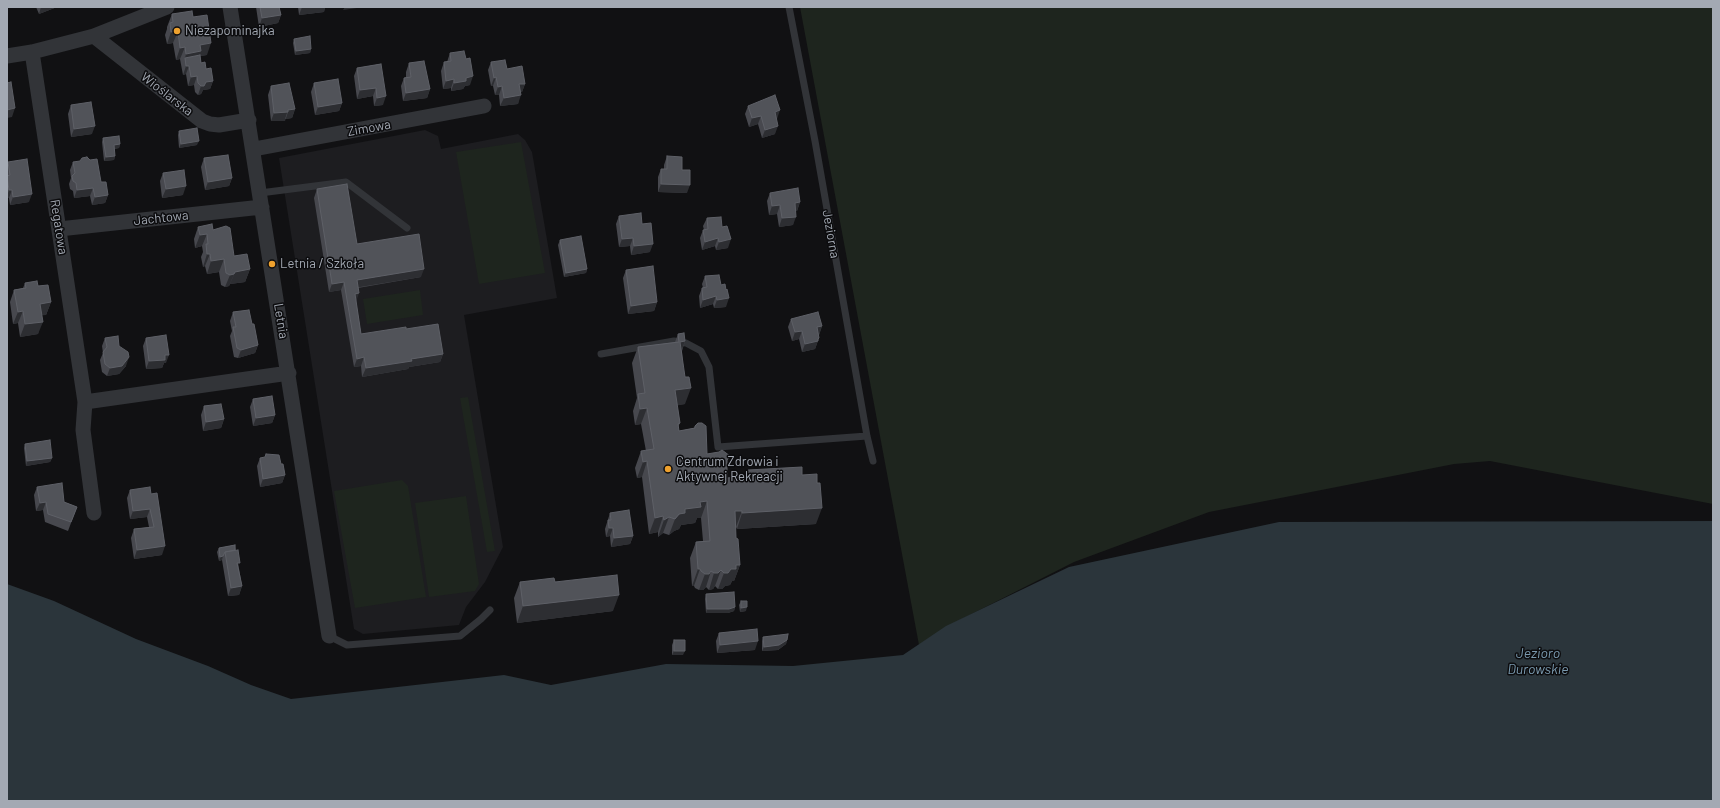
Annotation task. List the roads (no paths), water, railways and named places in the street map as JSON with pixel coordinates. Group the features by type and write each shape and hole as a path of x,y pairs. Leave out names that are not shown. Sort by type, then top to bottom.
{"street":[{"path":"7,56 32,52 94,36 168,7"},
{"name":"Letnia","path":"230,7 254,149 330,636"},
{"name":"Wioślarska","path":"94,36 202,121 218,125 249,120"},
{"name":"Regatowa","path":"32,52 86,402 83,430 94,513"},
{"name":"Zimowa","path":"254,149 484,106"},
{"name":"Jachtowa","path":"59,229 261,200"},
{"path":"86,402 289,373"}],"lane":[{"name":"Jeziorna","path":"789,7 817,149 867,436 873,461"},
{"path":"261,200 346,182 407,228"},
{"path":"601,354 674,341 686,343 701,351 709,367 718,447 867,436"},
{"path":"330,636 347,645 460,636 490,610"}],"water":[{"name":"Jezioro Durowskie","path":"1713,521 1713,801 7,801 7,584 54,601 136,639 208,666 251,685 291,699 504,675 551,685 666,664 793,666 903,655 946,626 1069,567 1279,522"}],"place":[{"name":"Niezapominajka","path":"177,31"},
{"name":"Letnia / Szkoła","path":"272,264"},
{"name":"Centrum Zdrowia i Aktywnej Rekreacji","path":"668,469"}]}
